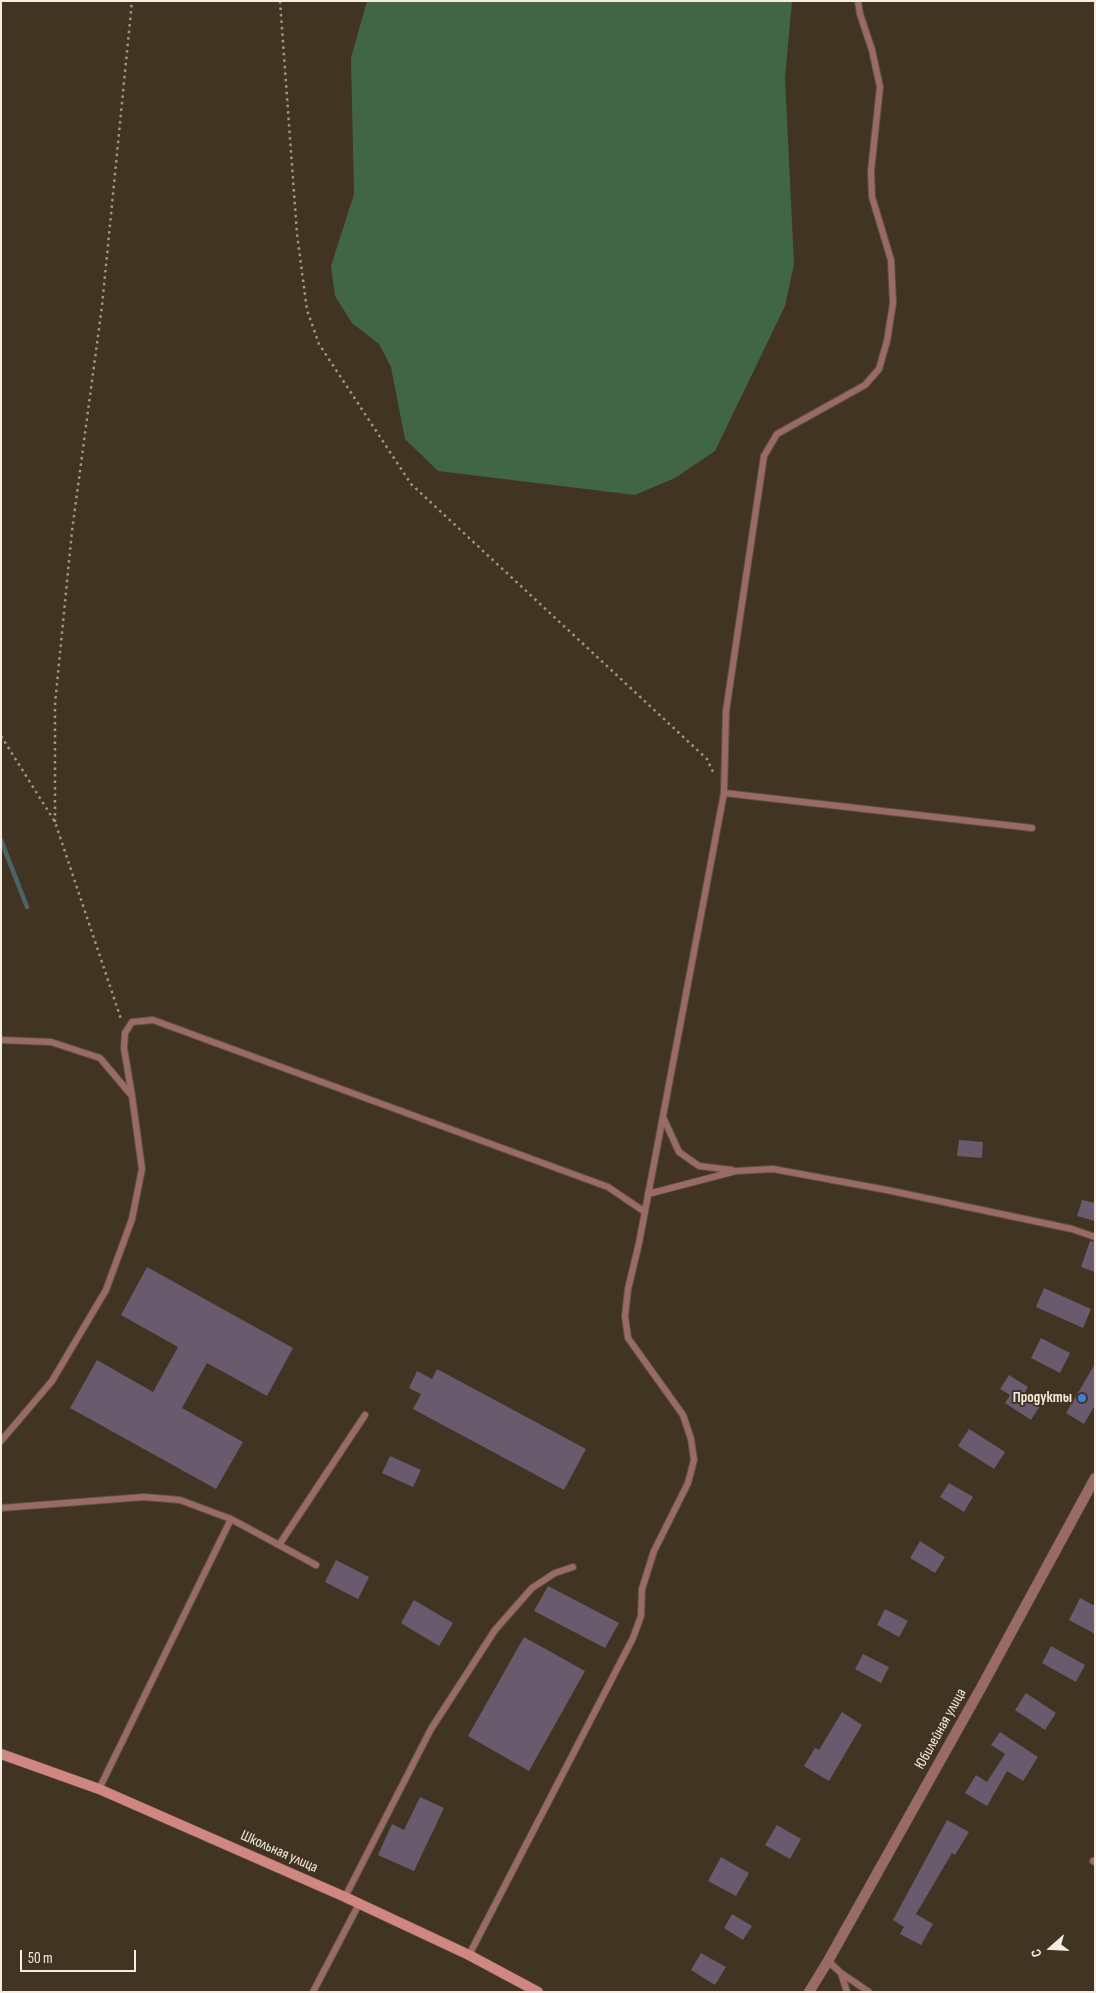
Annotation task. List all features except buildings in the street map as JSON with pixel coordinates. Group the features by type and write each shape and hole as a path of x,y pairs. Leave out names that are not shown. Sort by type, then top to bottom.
{"street":[{"name":"Юбилейная улица","path":"809,1992 982,1686 1095,1478"},
{"name":"Школьная улица","path":"1,1754 98,1789 345,1897 469,1955 538,1992"}],"lane":[{"path":"469,1955 634,1638 641,1616 642,1589 654,1551 688,1483 694,1460 691,1438 683,1415 628,1338 625,1316 628,1289 645,1212 724,794 726,711 764,456 777,434 865,385 878,369 887,341 893,304 891,260 872,197 871,170 880,87 858,1"},
{"path":"724,794 1032,828"},
{"path":"1,1441 52,1381 106,1290 132,1219 142,1169 124,1048 125,1033 132,1022 153,1020 608,1187 645,1212"},
{"path":"1,1040 51,1042 100,1058 132,1096"},
{"path":"663,1117 679,1152 699,1166 736,1170 773,1169 792,1172 1072,1229 1095,1237"},
{"path":"648,1194 736,1170"},
{"path":"279,1545 365,1415"},
{"path":"1,1508 144,1497 180,1500 231,1519 316,1565"},
{"path":"98,1789 231,1519"},
{"path":"345,1897 431,1729 495,1630 532,1588 555,1573 573,1567"},
{"path":"313,1992 360,1904"},
{"path":"828,1961 841,1973 869,1992"},
{"path":"841,1973 847,1992"}],"path":[{"path":"280,1 297,234 306,310 319,344 411,484 707,759 724,794"},
{"path":"55,822 56,695 72,531 102,306 131,2"},
{"path":"1,736 55,822 125,1033"}],"green space":[{"path":"367,1 792,1 785,78 794,264 785,306 715,451 675,478 635,495 438,471 405,439 391,367 379,344 352,323 335,296 331,266 354,194 351,58"}],"waterway":[{"path":"1,840 27,907"}],"place":[{"name":"Продукты","path":"1082,1398"}]}
